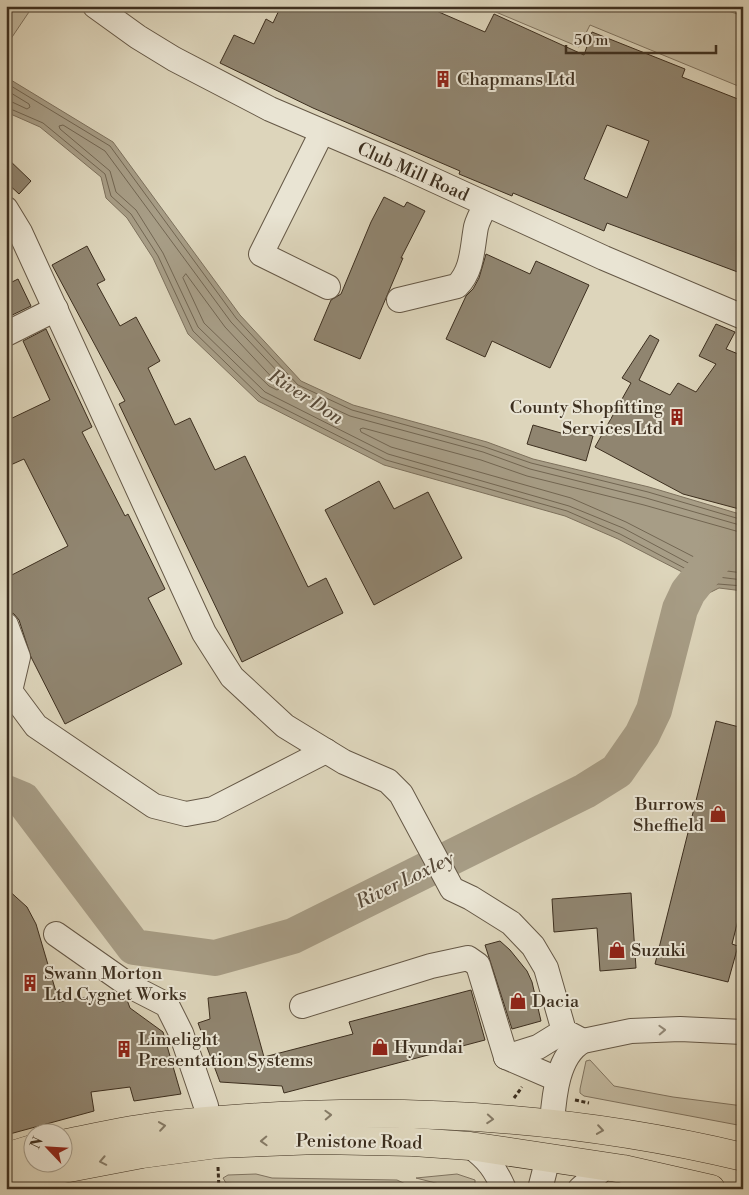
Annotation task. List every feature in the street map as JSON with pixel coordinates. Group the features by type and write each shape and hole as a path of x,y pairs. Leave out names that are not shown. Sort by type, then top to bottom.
{"highway":[{"name":"Penistone Road","path":"72,1142 165,1126 282,1116 376,1113 552,1123 628,1134 743,1157"},
{"path":"548,1158 552,1123"},
{"name":"Penistone Road","path":"72,1165 218,1144 318,1140 413,1142 470,1146 623,1169 711,1189"},
{"name":"Penistone Road","path":"6,1157 22,1165"},
{"name":"Penistone Road","path":"6,1180 31,1172"}],"street":[{"name":"Club Mill Road","path":"95,6 138,37 174,59 270,109 743,317"},
{"path":"322,132 261,254 328,286"},
{"path":"399,300 457,286 469,267 477,224 486,205"},
{"path":"6,209 20,232 56,309 204,633 232,677 285,726 344,762 388,781 401,794 452,889 471,898 511,923 533,946 546,968 576,1044 566,1060 555,1088 552,1123"},
{"path":"6,334 56,309"},
{"path":"6,625 18,657 8,690 36,726 154,806 186,814 212,809 326,751"},
{"path":"56,934 130,986 167,1005 181,1033 206,1106 209,1122"},
{"path":"302,1006 431,966 468,958 478,965 506,1057 555,1088"},
{"path":"506,1057 574,1036 680,1029 743,1032"},
{"path":"470,1146 486,1158 496,1172 504,1189"},
{"path":"540,1189 548,1158"},
{"path":"580,1189 605,1167"}],"shaded area":[{"path":"6,6 33,6 6,46"},
{"path":"479,6 714,6 743,16 743,88 590,25 579,47"},
{"path":"590,1060 614,1086 673,1097 743,1106 743,1126 584,1096 580,1093 580,1089 586,1061"},
{"path":"256,1174 272,1178 397,1180 416,1189 297,1189 226,1183 223,1178 228,1175"},
{"path":"457,1174 475,1180 475,1183 481,1189 459,1189 416,1178"}],"water":[{"name":"River Don","path":"6,77 113,142 240,315 301,381 353,405 487,442 533,459 649,487 743,515 743,591 719,588 703,596 679,589 686,574 618,539 565,516 384,465 258,401 188,334 153,258 127,218 106,198 101,177 40,127 6,112"}],"building":[{"path":"281,6 425,6 485,32 494,14 584,55 592,32 685,69 682,77 743,101 743,274 607,223 604,231 513,193 512,196 459,174 460,171 313,108 220,63 234,35 254,44 266,19 273,23","holes":["607,125 649,141 627,198 584,179"]},
{"path":"6,157 31,181 19,194 6,182"},
{"path":"384,197 404,207 407,202 425,211 401,258 403,258 360,359 314,340 331,300 341,294 371,222"},
{"path":"87,246 105,280 97,284 120,326 136,317 160,361 148,368 175,425 190,418 215,470 245,456 308,587 326,578 343,613 242,662 119,404 125,401 52,265"},
{"path":"486,254 530,274 536,261 589,285 550,368 492,341 485,357 446,339 466,296 473,289 479,278"},
{"path":"18,279 31,306 6,318 6,285"},
{"name":"County Shopfitting Services Ltd","path":"716,324 735,332 726,349 743,356 743,510 683,494 595,447 631,383 622,378 650,335 659,340 639,380 670,395 678,383 696,392 716,364 699,356"},
{"path":"46,329 92,427 82,432 125,516 128,514 165,589 148,598 182,664 65,724 31,657 19,620 6,608 6,578 68,546 24,459 6,467 6,421 50,400 23,341"},
{"path":"533,425 568,435 570,430 593,436 586,461 527,444"},
{"path":"379,481 394,509 428,492 462,558 374,605 325,510"},
{"name":"Burrows Sheffield","path":"716,721 743,728 743,900 732,944 738,946 728,982 655,964"},
{"path":"6,888 27,907 36,924 59,1002 115,992 127,1000 130,1008 163,1032 181,1094 134,1101 130,1087 91,1092 94,1111 54,1122 22,1122 22,1131 6,1135"},
{"name":"Suzuki","path":"631,893 636,968 600,971 597,928 554,932 552,899"},
{"name":"Dacia","path":"500,941 527,971 532,982 541,1021 512,1029 485,945"},
{"name":"Hyundai","path":"471,990 485,1040 284,1093 282,1086 220,1082 198,1023 210,1019 208,998 246,992 264,1057 353,1034 349,1022"}],"waterway":[{"name":"River Loxley","path":"6,793 23,800 134,947 215,958 293,936 585,791 617,771 642,735 654,710 680,609 688,592 719,553"}],"railway":[{"path":"734,6 743,9"}],"place":[{"name":"Chapmans Ltd","path":"443,79"},
{"name":"County Shopfitting Services Ltd","path":"677,417"},
{"name":"Burrows Sheffield","path":"718,814"},
{"name":"Suzuki","path":"617,950"},
{"name":"Swann Morton Ltd Cygnet Works","path":"30,983"},
{"name":"Dacia","path":"518,1001"},
{"name":"Hyundai","path":"380,1047"},
{"name":"Limelight Presentation Systems","path":"124,1049"}]}
